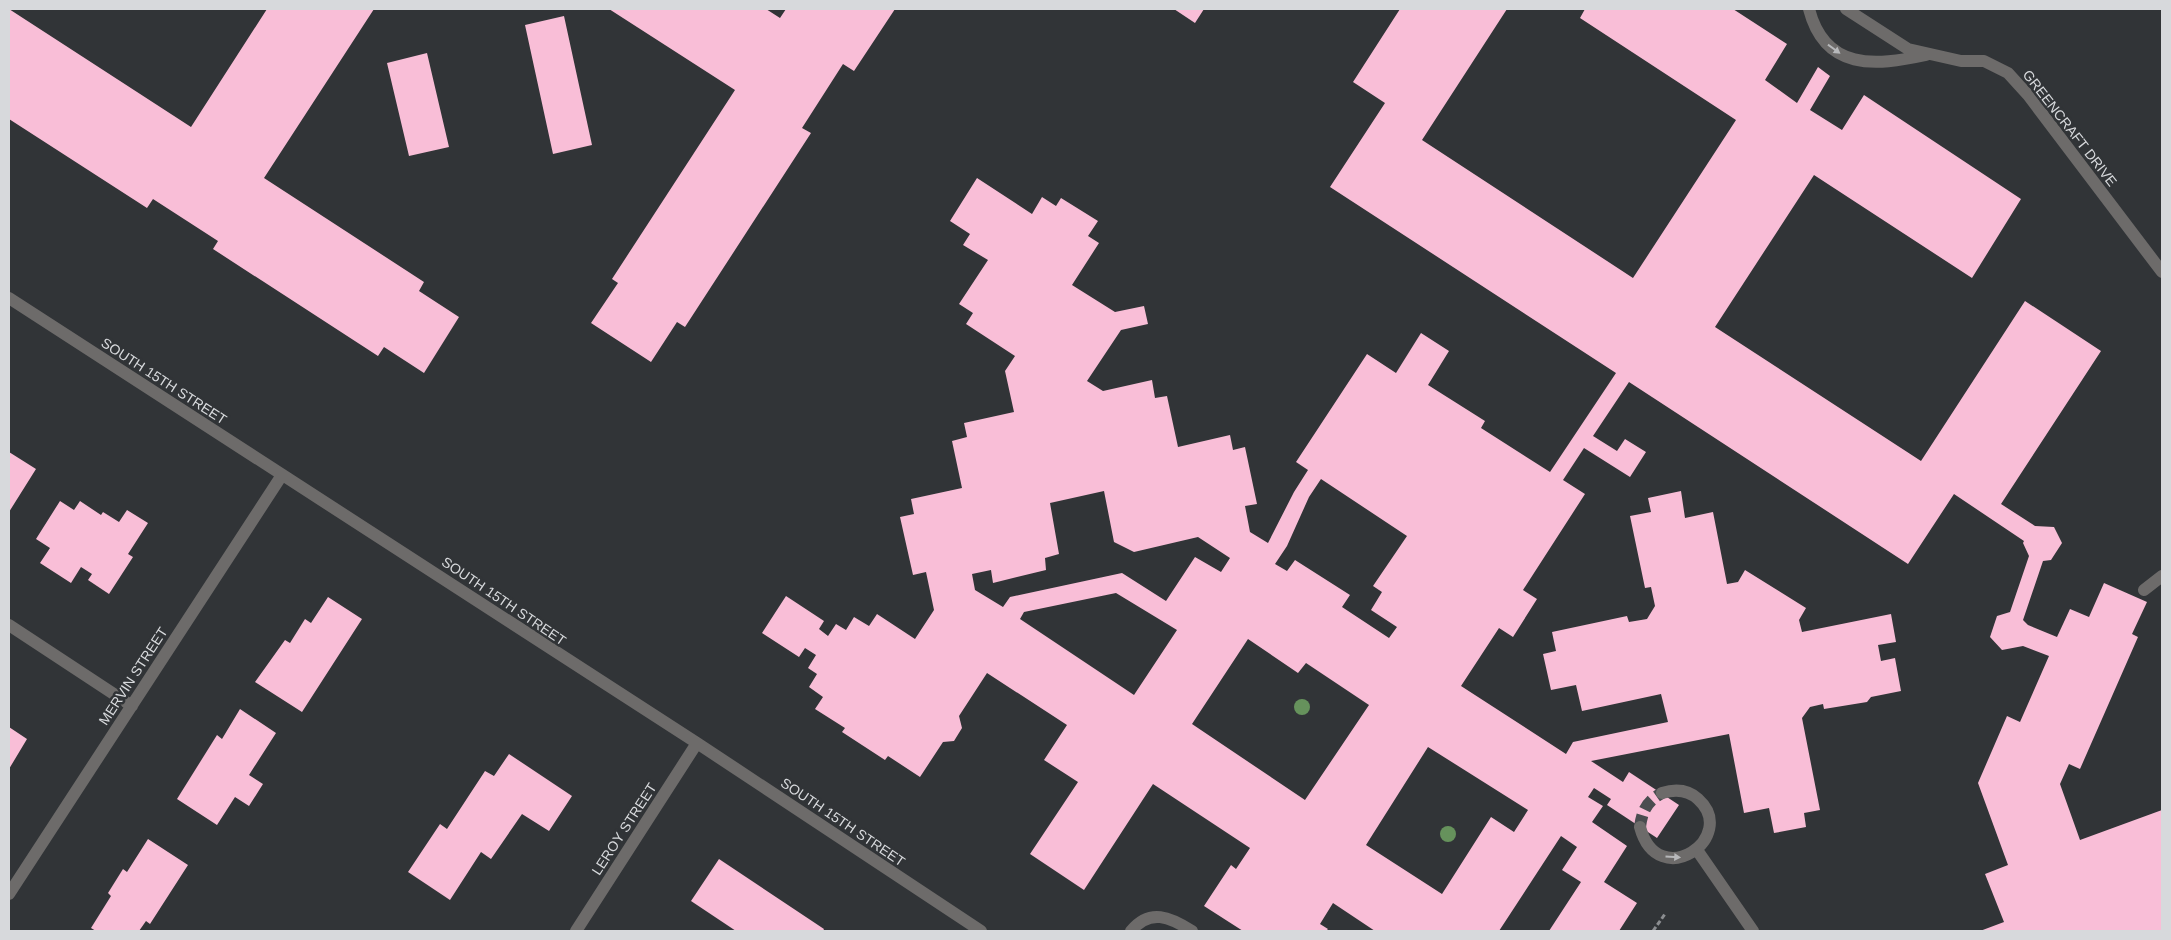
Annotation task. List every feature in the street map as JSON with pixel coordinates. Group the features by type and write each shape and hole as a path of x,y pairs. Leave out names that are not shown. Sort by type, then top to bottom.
{"street":[{"path":"1809,9 1812,21 1821,39 1836,52 1857,61 1902,60 1930,55"},
{"name":"GREENCRAFT DRIVE","path":"1846,9 1908,49 1961,61 1984,61 2008,73 2028,95 2162,272"},
{"name":"SOUTH 15TH STREET","path":"9,298 390,543 981,931"},
{"name":"MERVIN STREET","path":"9,894 282,475"},
{"path":"2144,590 2162,576"},
{"path":"9,625 132,706"},
{"name":"LEROY STREET","path":"576,931 697,743"},
{"path":"1640,827 1648,846 1656,853 1666,857 1677,858 1687,856 1704,843 1708,833 1707,811 1701,802 1694,795 1684,791 1673,790 1662,793"},
{"path":"1697,850 1753,931"},
{"path":"1131,931 1140,920 1158,917 1178,922 1192,931"}],"path":[{"path":"1653,931 1665,914"}],"building":[{"path":"9,9 191,127 267,9 374,9 264,178 424,282 419,291 459,317 424,373 384,347 378,356 213,249 218,241 153,199 147,208 9,119"},
{"path":"609,9 766,9 780,18 786,9 895,9 854,71 843,64 802,128 811,133 685,327 677,322 651,362 591,323 618,283 612,279 735,90"},
{"path":"1174,9 1204,9 1195,23"},
{"path":"1400,9 1507,9 1422,140 1633,278 1736,120 1580,18 1585,9 1733,9 1787,44 1765,80 1797,103 1818,67 1830,76 1810,110 1842,130 1864,95 2021,199 1972,278 1814,175 1715,327 1921,461 2025,301 2101,351 2001,504 2035,526 2054,527 2062,543 2051,560 2043,561 2023,620 2028,625 2057,637 2070,609 2089,617 2104,583 2147,602 2132,634 2138,637 2080,769 2069,764 2060,784 2080,840 2162,810 2162,931 1980,931 2004,922 1985,874 2008,865 1978,783 2007,716 2020,722 2049,656 2023,646 2002,650 1990,637 1997,616 2010,612 2029,556 2023,543 2024,541 1954,494 1908,564 1629,382 1593,436 1617,451 1625,439 1646,452 1630,477 1584,448 1563,480 1585,494 1523,590 1537,599 1513,637 1499,628 1461,686 1566,754 1573,742 1668,722 1661,694 1582,711 1576,685 1551,690 1543,654 1556,651 1552,632 1627,616 1629,622 1647,619 1655,606 1651,587 1645,588 1630,516 1651,512 1648,498 1681,491 1685,518 1713,512 1727,584 1738,582 1745,570 1806,608 1799,620 1802,632 1891,614 1896,642 1878,645 1881,661 1895,658 1901,691 1871,697 1867,702 1824,709 1823,704 1810,707 1802,718 1820,810 1804,813 1806,827 1774,833 1769,808 1744,813 1729,734 1591,761 1623,782 1629,772 1679,805 1657,838 1607,805 1611,799 1594,788 1588,797 1603,806 1592,822 1627,846 1604,882 1637,903 1619,931 1549,931 1581,882 1562,870 1577,847 1561,836 1499,931 1375,931 1333,903 1320,924 1328,929 1326,931 1243,931 1204,906 1231,865 1236,869 1250,848 1153,784 1084,890 1030,854 1078,782 1044,760 1067,725 987,673 959,716 962,728 954,741 943,742 920,777 888,756 885,760 842,732 845,728 815,709 823,697 809,687 817,674 808,668 816,655 805,648 799,657 762,633 786,596 824,621 819,629 828,636 836,624 846,630 854,617 869,626 877,614 915,639 934,610 926,572 913,575 900,517 914,514 911,499 962,488 952,441 967,437 964,423 1014,412 1005,371 1015,356 966,324 973,313 959,304 988,260 963,245 970,234 950,221 977,178 1032,214 1042,197 1056,206 1061,198 1098,221 1088,236 1099,243 1072,285 1115,312 1144,306 1148,324 1121,330 1087,381 1103,391 1152,380 1155,398 1167,396 1178,447 1230,435 1233,450 1245,447 1257,504 1245,506 1250,532 1268,543 1294,492 1308,470 1296,462 1367,354 1396,373 1421,333 1449,351 1428,385 1485,421 1481,428 1550,472 1616,373 1330,187 1385,103 1353,82","holes":["1321,479 1407,536 1373,586 1382,592 1371,610 1397,627 1389,638 1342,607 1350,595 1295,560 1287,571 1275,564 1287,546 1309,497","1104,491 1114,542 1134,552 1198,537 1230,558 1221,572 1195,557 1166,601 1122,573 1010,597 1003,607 975,590 972,574 991,570 993,583 1046,570 1045,558 1059,554 1050,503","1116,593 1177,630 1134,695 1020,619 1024,612","1248,639 1298,673 1306,663 1369,705 1305,800 1192,724","1428,747 1528,810 1514,832 1491,817 1442,894 1366,845"]},
{"path":"564,16 592,145 553,154 525,25"},
{"path":"427,53 449,147 409,156 387,63"},
{"path":"9,452 36,469 9,512"},
{"path":"60,501 74,510 80,501 101,515 103,512 119,522 127,510 148,523 128,554 133,557 109,594 88,580 92,574 81,567 71,583 40,563 50,548 36,539"},
{"path":"328,597 362,619 302,712 255,682 285,640 290,643 305,619 311,623"},
{"path":"240,709 276,733 249,775 263,784 249,806 235,797 217,825 177,799 217,735 222,739"},
{"path":"9,727 27,739 9,769"},
{"path":"509,754 572,796 549,831 522,814 491,859 481,852 450,900 408,872 440,824 447,829 485,771 494,776"},
{"path":"148,839 188,865 150,924 146,921 139,931 96,931 91,928 111,896 108,893 123,869 127,872"},
{"path":"719,859 824,929 823,931 736,931 691,901"}],"tunnel":[{"path":"1640,827 1646,807 1662,793"}]}
